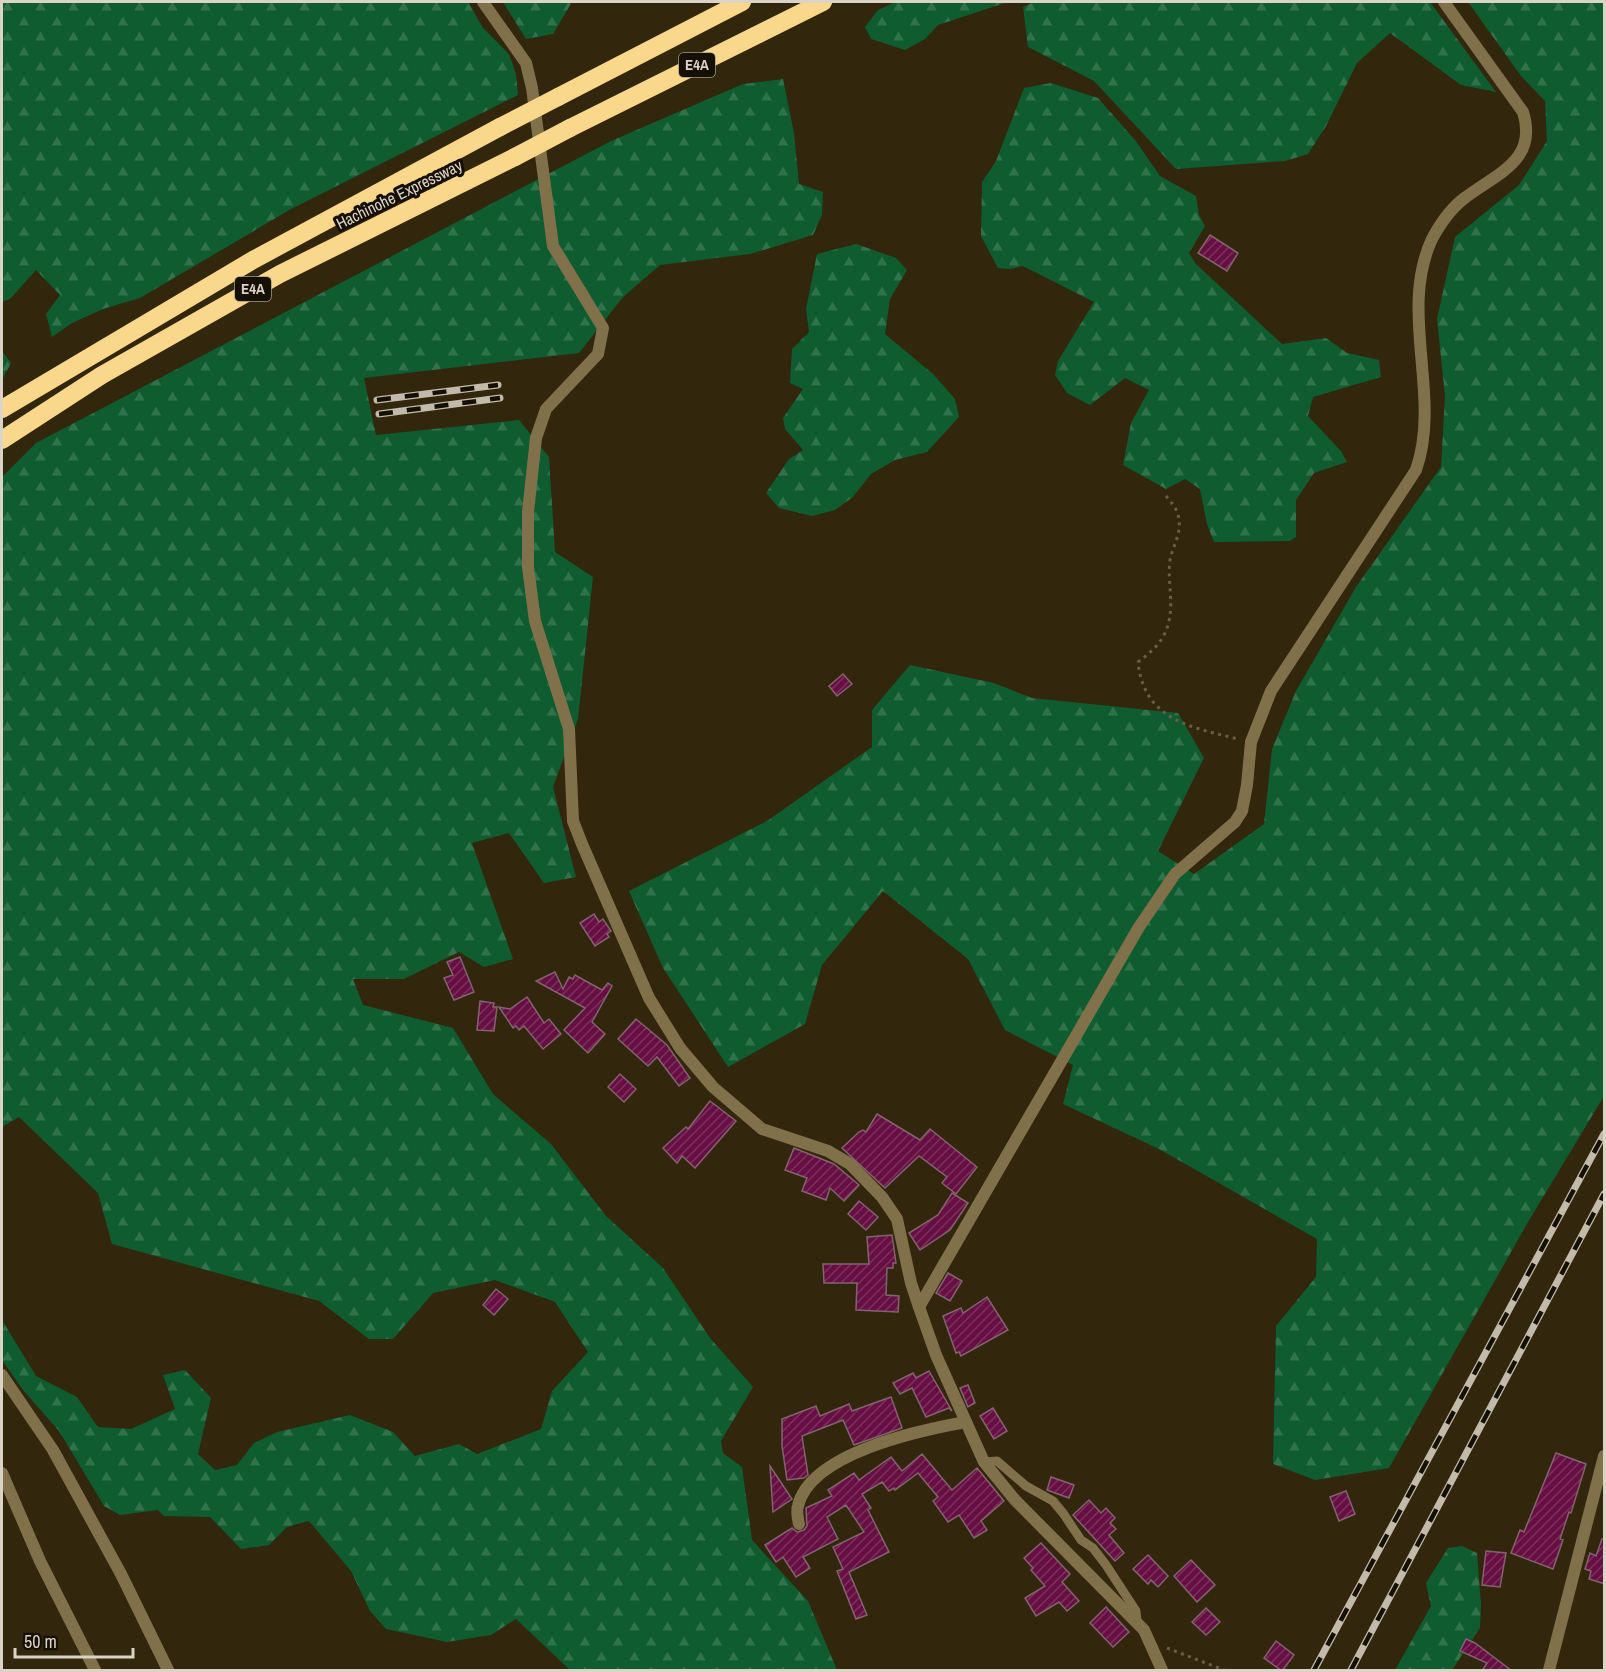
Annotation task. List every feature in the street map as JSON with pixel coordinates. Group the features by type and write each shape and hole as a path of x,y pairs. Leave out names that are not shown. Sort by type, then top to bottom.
{"highway":[{"name":"Hachinohe Expressway","path":"2,409 253,260 500,127 742,2"},
{"name":"Hachinohe Expressway","path":"2,440 102,375 280,274 823,2"}],"street":[{"path":"483,2 526,63 532,88 554,246 603,328 598,354 546,409 536,438 528,512 528,567 535,621 569,729 573,821 649,998 680,1048 713,1087 762,1129 828,1151 850,1164 882,1197 897,1219 911,1283 919,1307 984,1462 1015,1500 1137,1622 1154,1647 1162,1671"},
{"path":"919,1307 959,1234 1139,927 1175,874 1235,822 1242,811 1251,742 1271,691 1416,470 1422,453 1425,427 1419,339 1422,276 1432,239 1449,213 1464,198 1514,164 1525,146 1528,128 1523,112 1444,2"},
{"path":"2,1375 53,1450 116,1566 168,1671"},
{"path":"799,1524 797,1506 805,1491 818,1476 835,1464 898,1437 966,1422"},
{"path":"1549,1671 1605,1456"},
{"path":"2,1473 40,1561 95,1671"}],"lane":[{"path":"984,1462 997,1461 1026,1486 1053,1501 1082,1540 1093,1548 1106,1565 1136,1611 1137,1622"}],"path":[{"path":"1166,496 1179,516 1180,529 1171,558 1169,574 1172,606 1167,630 1153,651 1138,662 1140,679 1150,700 1170,719 1251,742"},
{"path":"1154,1647 1174,1649 1224,1671"}],"green space":[{"path":"2,2 468,2 483,28 509,54 516,74 518,95 291,209 140,298 103,309 72,323 52,337 46,314 60,295 36,270 10,299 2,302"},
{"path":"503,2 572,2 553,34 526,39"},
{"path":"895,2 1008,2 938,25 925,39 905,50 871,39 865,27 878,10"},
{"path":"1034,2 1430,2 1496,92 1461,85 1390,33 1357,63 1326,126 1308,154 1285,161 1176,169 1094,81 1028,47 1023,7"},
{"path":"1468,2 1604,2 1604,1096 1528,1222 1389,1468 1315,1480 1273,1464 1276,1326 1316,1277 1317,1239 1159,1149 1063,1104 1073,1065 1005,1030 968,959 883,891 822,965 805,1024 728,1067 663,968 629,891 767,821 872,747 872,710 910,665 994,683 1032,698 1178,713 1204,758 1158,851 1194,874 1264,824 1272,749 1296,691 1356,587 1441,467 1445,396 1437,319 1455,237 1519,185 1547,141 1545,101 1521,76"},
{"path":"783,79 794,133 799,184 823,192 822,215 813,235 750,254 660,265 623,297 579,353 364,378 376,435 519,420 549,457 555,552 593,577 578,719 553,787 576,877 544,883 509,833 472,843 513,959 484,967 459,952 404,979 353,979 363,1005 453,1028 493,1094 551,1144 606,1216 663,1268 710,1338 753,1387 721,1441 723,1453 742,1467 752,1540 808,1601 837,1670 570,1670 516,1619 491,1635 447,1642 386,1629 370,1611 351,1571 309,1521 287,1527 269,1545 241,1549 210,1517 164,1516 158,1510 120,1515 104,1506 59,1431 23,1390 2,1360 2,1320 36,1376 77,1397 98,1427 131,1429 175,1409 163,1375 185,1370 211,1398 198,1454 215,1470 237,1465 254,1443 277,1432 350,1415 393,1432 415,1456 459,1444 477,1454 541,1429 552,1391 588,1352 555,1302 495,1280 433,1293 393,1339 369,1339 319,1301 112,1244 98,1193 19,1117 2,1127 2,477 36,443 611,141 743,84"},
{"path":"1051,83 1098,98 1135,140 1160,176 1196,196 1199,215 1205,226 1189,253 1196,264 1282,344 1326,338 1347,353 1379,360 1381,377 1313,397 1308,416 1341,451 1347,462 1314,473 1296,500 1296,537 1290,541 1214,542 1207,524 1200,489 1185,479 1166,489 1123,465 1131,423 1149,390 1125,378 1090,405 1067,393 1055,375 1058,361 1094,302 1023,266 1010,269 998,268 981,236 982,182 996,161 1024,88"},
{"path":"856,244 896,258 907,270 890,299 885,334 933,374 955,399 959,417 927,452 895,460 871,474 853,497 835,510 812,516 779,508 766,493 789,459 803,450 785,429 783,418 803,389 790,383 792,349 809,332 806,309 817,254"},
{"path":"2,351 11,363 2,380"},
{"path":"1462,1546 1477,1553 1481,1604 1480,1628 1452,1670 1395,1670 1431,1606 1426,1583 1448,1548"}],"building":[{"path":"1210,235 1238,253 1227,271 1198,253"},
{"path":"843,674 852,684 837,696 829,686"},
{"path":"594,914 599,922 603,919 611,931 607,934 609,937 595,946 580,923"},
{"path":"460,957 474,992 454,1000 444,978 453,975 447,962"},
{"path":"555,972 563,989 569,977 573,979 575,975 602,990 608,983 612,986 592,1022 605,1034 588,1053 564,1030 585,1008 536,981"},
{"path":"527,997 544,1023 549,1019 561,1034 543,1049 524,1026 519,1030 516,1026 513,1028 499,1007 510,1009"},
{"path":"480,1001 494,1003 493,1007 497,1007 494,1031 477,1030"},
{"path":"636,1019 667,1045 690,1078 679,1086 657,1057 648,1066 618,1039"},
{"path":"620,1074 636,1089 624,1102 608,1087"},
{"path":"710,1101 736,1121 695,1168 682,1156 677,1163 663,1148 686,1127 688,1129"},
{"path":"877,1114 920,1140 930,1129 977,1167 956,1194 942,1183 947,1177 919,1156 885,1188 842,1148 859,1132 863,1130 866,1132"},
{"path":"794,1148 834,1164 859,1185 844,1201 830,1188 826,1200 802,1191 807,1178 785,1170"},
{"path":"952,1193 968,1203 950,1230 920,1250 909,1233 938,1215"},
{"path":"859,1201 878,1217 866,1230 848,1214"},
{"path":"892,1235 896,1263 893,1263 893,1268 887,1268 886,1295 899,1296 898,1312 856,1310 857,1283 824,1283 823,1264 869,1264 867,1237"},
{"path":"948,1273 962,1281 950,1301 936,1293"},
{"path":"496,1289 508,1299 494,1315 483,1305"},
{"path":"987,1297 1008,1330 961,1356 959,1352 956,1353 943,1316 961,1308 963,1313"},
{"path":"929,1371 952,1411 949,1408 926,1417 912,1388 900,1394 893,1383 913,1373 916,1378"},
{"path":"968,1385 975,1403 968,1407 960,1388"},
{"path":"891,1397 902,1428 854,1445 843,1420 802,1436 808,1475 804,1478 787,1480 782,1446 782,1419 816,1406 820,1416 849,1404 852,1411"},
{"path":"993,1408 1007,1431 994,1439 980,1416"},
{"path":"1556,1453 1586,1464 1571,1513 1569,1512 1560,1539 1563,1540 1553,1569 1511,1553 1520,1530 1524,1532"},
{"path":"922,1454 952,1490 977,1468 1004,1501 981,1521 987,1530 974,1538 959,1515 948,1522 933,1501 938,1497 918,1473 895,1490 894,1488 889,1491 882,1482 862,1494 871,1508 868,1510 889,1552 849,1572 867,1615 856,1619 837,1571 843,1569 833,1547 864,1532 846,1505 827,1517 838,1539 803,1557 810,1568 796,1577 783,1557 776,1562 765,1545 792,1528 797,1532 804,1530 807,1526 806,1508 832,1496 828,1490 854,1473 859,1480 891,1457 902,1471"},
{"path":"770,1466 792,1499 773,1512"},
{"path":"1051,1477 1074,1485 1069,1498 1047,1490"},
{"path":"1346,1491 1355,1514 1339,1521 1330,1497"},
{"path":"1089,1500 1101,1513 1106,1508 1115,1518 1110,1523 1116,1529 1109,1535 1124,1553 1115,1561 1073,1515"},
{"path":"1602,1539 1605,1539 1605,1584 1589,1579 1591,1571 1585,1569 1590,1553 1596,1556"},
{"path":"1041,1543 1070,1574 1062,1582 1079,1601 1067,1611 1059,1602 1036,1616 1025,1598 1045,1586 1024,1558"},
{"path":"1486,1551 1506,1553 1500,1587 1482,1585"},
{"path":"1148,1555 1168,1576 1158,1587 1151,1580 1148,1584 1133,1569"},
{"path":"1191,1560 1215,1585 1197,1602 1174,1576"},
{"path":"1106,1607 1129,1632 1113,1647 1090,1623"},
{"path":"1206,1608 1220,1622 1206,1635 1192,1622"},
{"path":"1466,1639 1475,1643 1512,1671 1482,1671 1487,1663 1460,1651"},
{"path":"1276,1641 1294,1655 1282,1671 1264,1658"}],"railway":[{"path":"377,400 498,385"},
{"path":"379,414 500,398"},
{"path":"1314,1670 1604,1134"},
{"path":"1351,1670 1604,1194"}]}
